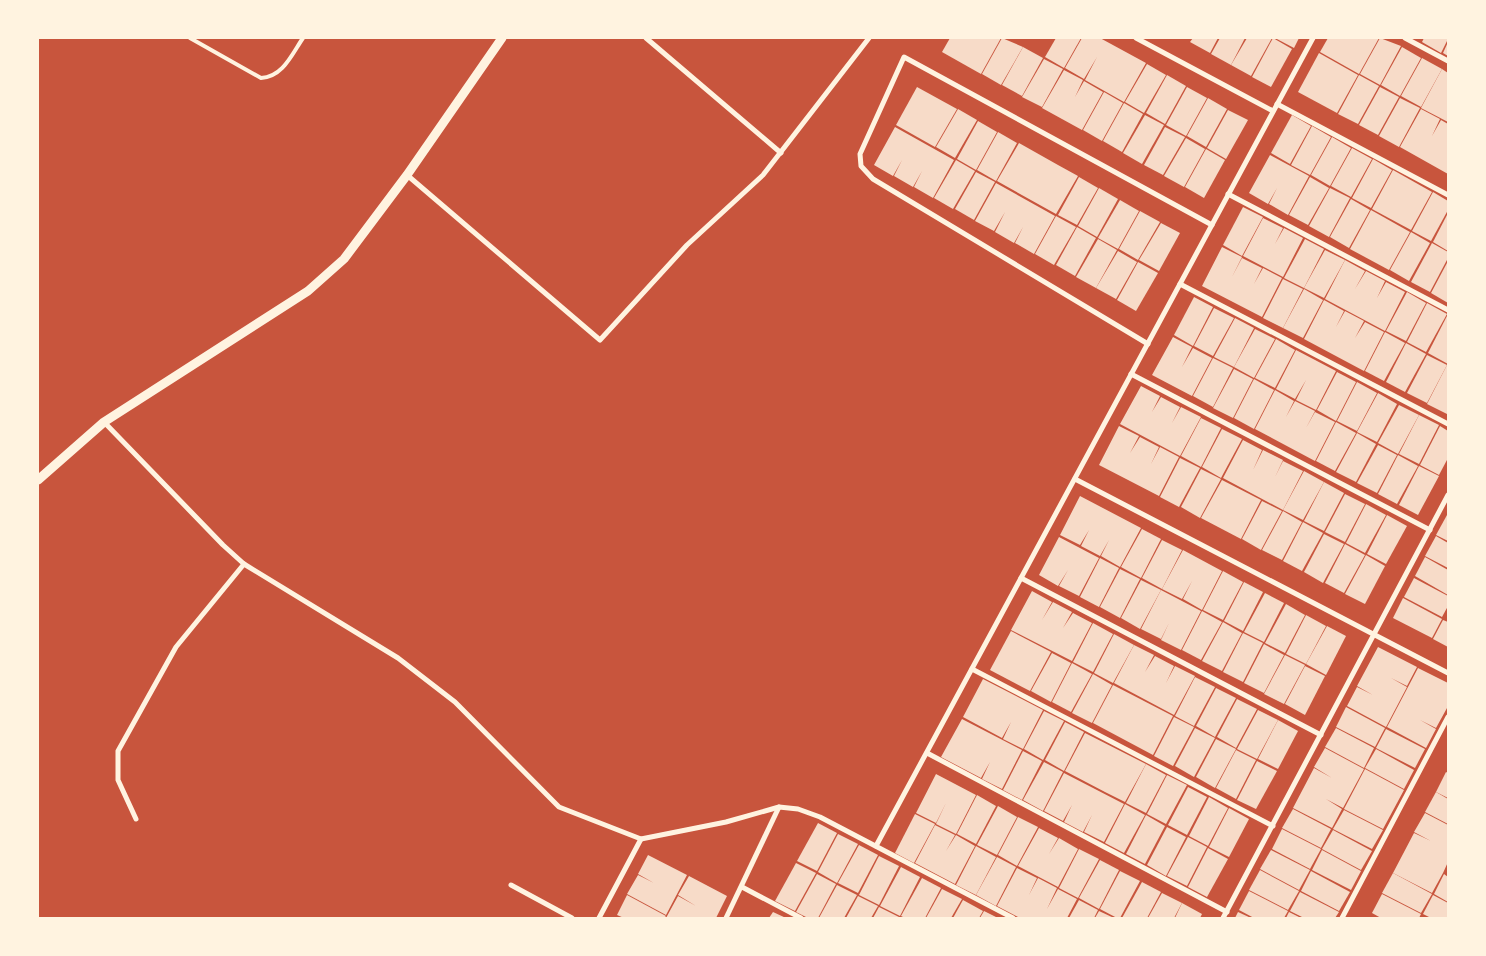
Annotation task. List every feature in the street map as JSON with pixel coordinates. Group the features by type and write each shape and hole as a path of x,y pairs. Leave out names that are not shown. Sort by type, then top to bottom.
{"street":[{"path":"38,480 104,422 308,291 344,259 407,175 502,38"},
{"path":"646,38 781,153"},
{"path":"407,175 600,340 686,245 763,175 869,38"},
{"path":"1136,38 1273,111"},
{"path":"876,846 1313,38"},
{"path":"1405,38 1448,61"},
{"path":"1148,344 874,179 861,166 860,154 904,57 1212,225"},
{"path":"1277,104 1448,195"},
{"path":"1228,194 1448,310"},
{"path":"1180,284 1448,424"},
{"path":"1131,374 1430,530"},
{"path":"104,422 223,546 244,564 398,658 455,702 559,808 641,839 726,822 780,807 798,809 820,817 1013,918"},
{"path":"1075,479 1448,674"},
{"path":"1223,918 1448,495"},
{"path":"136,819 118,780 118,751 176,647 244,564"},
{"path":"1022,578 1321,735"},
{"path":"972,669 1273,826"},
{"path":"1342,918 1448,718"},
{"path":"927,753 1227,912"},
{"path":"726,918 780,807"},
{"path":"599,918 641,839"},
{"path":"511,885 572,918"},
{"path":"742,887 801,918"}],"lane":[{"path":"190,38 261,78 270,78 280,71 303,38"}],"building":[{"path":"950,38 1001,38 981,74 942,52"},
{"path":"1002,38 1023,47 1001,85 982,74"},
{"path":"1056,38 1081,38 1064,68 1045,57"},
{"path":"1082,38 1100,38 1146,63 1124,102 1085,80 1097,57 1084,79 1065,68"},
{"path":"1193,38 1218,38 1210,53 1190,42"},
{"path":"1220,38 1245,38 1231,65 1211,54"},
{"path":"1247,38 1272,38 1251,76 1231,65"},
{"path":"1273,38 1292,49 1271,87 1252,77"},
{"path":"1275,38 1299,38 1294,48"},
{"path":"1328,38 1379,38 1359,74 1320,52"},
{"path":"1380,38 1401,46 1380,85 1360,74"},
{"path":"1424,38 1448,39 1441,53 1422,42"},
{"path":"1448,42 1448,56 1443,53"},
{"path":"1023,47 1043,58 1022,96 1002,85"},
{"path":"1402,47 1421,58 1400,96 1381,85"},
{"path":"1319,53 1358,75 1337,113 1298,92"},
{"path":"1422,58 1442,69 1421,107 1401,96"},
{"path":"1044,59 1063,69 1042,107 1022,97"},
{"path":"1147,64 1166,75 1144,113 1125,102"},
{"path":"1442,69 1448,73 1448,122 1421,108"},
{"path":"1064,70 1083,80 1075,97 1084,81 1103,92 1082,130 1042,108"},
{"path":"1167,75 1186,86 1165,124 1146,113"},
{"path":"1359,75 1379,86 1358,124 1338,114"},
{"path":"917,87 957,109 935,147 896,125"},
{"path":"1187,87 1207,98 1186,136 1166,125"},
{"path":"1380,87 1399,97 1378,135 1359,125"},
{"path":"1104,92 1123,103 1102,141 1083,130"},
{"path":"1208,98 1227,109 1206,147 1187,136"},
{"path":"1400,98 1420,108 1399,147 1379,136"},
{"path":"1124,103 1143,114 1122,152 1103,141"},
{"path":"958,109 977,120 955,158 936,147"},
{"path":"1421,109 1440,119 1432,136 1441,120 1448,124 1448,174 1400,147"},
{"path":"1228,110 1248,120 1226,159 1207,148"},
{"path":"1145,115 1164,125 1142,164 1123,153"},
{"path":"1292,115 1311,126 1290,164 1271,153"},
{"path":"978,121 997,132 976,170 957,159"},
{"path":"1312,126 1331,137 1310,175 1291,165"},
{"path":"895,127 954,160 933,198 914,187 922,171 913,187 894,176 902,160 893,176 874,165"},
{"path":"1165,127 1185,137 1163,175 1144,165"},
{"path":"998,132 1017,143 996,181 977,170"},
{"path":"1332,137 1351,148 1330,186 1311,175"},
{"path":"1186,138 1205,149 1184,187 1164,176"},
{"path":"1019,143 1078,176 1056,214 997,181"},
{"path":"1352,148 1372,159 1351,197 1331,186"},
{"path":"1206,149 1225,160 1204,198 1185,187"},
{"path":"1270,155 1309,176 1288,215 1269,204 1277,188 1268,204 1249,193"},
{"path":"1373,159 1392,170 1371,208 1352,198"},
{"path":"956,160 975,171 953,209 934,198"},
{"path":"1393,170 1432,192 1411,230 1372,209"},
{"path":"976,172 995,182 974,220 955,209"},
{"path":"1079,177 1098,188 1077,225 1058,215"},
{"path":"1310,177 1329,188 1308,225 1289,215"},
{"path":"996,183 1055,216 1034,254 1015,243 1023,227 1014,243 995,232 1005,212 994,231 975,221"},
{"path":"1099,188 1118,199 1097,237 1078,226"},
{"path":"1330,188 1350,198 1329,237 1309,226"},
{"path":"1433,192 1448,201 1448,210 1431,241 1412,231"},
{"path":"1351,199 1370,210 1349,248 1330,237"},
{"path":"1120,200 1139,211 1118,249 1098,238"},
{"path":"1243,207 1263,217 1242,256 1223,245"},
{"path":"1371,210 1410,232 1389,270 1350,249"},
{"path":"1140,211 1160,222 1138,260 1119,249"},
{"path":"1448,213 1448,251 1433,242"},
{"path":"1056,216 1076,227 1054,265 1035,254"},
{"path":"1263,218 1283,228 1275,244 1284,228 1303,238 1283,277 1243,256"},
{"path":"1161,223 1180,233 1159,271 1139,260"},
{"path":"1077,227 1096,238 1075,276 1056,265"},
{"path":"1411,232 1430,243 1409,281 1390,270"},
{"path":"1098,239 1117,250 1096,288 1076,277"},
{"path":"1305,239 1324,249 1304,288 1284,278"},
{"path":"1432,243 1448,252 1448,258 1430,292 1411,282"},
{"path":"1222,247 1242,257 1232,277 1242,258 1262,268 1254,284 1263,268 1282,278 1262,317 1202,286"},
{"path":"1325,250 1345,260 1324,298 1304,288"},
{"path":"1118,251 1137,262 1116,299 1096,288"},
{"path":"1345,260 1365,271 1355,289 1366,271 1385,281 1377,298 1386,282 1405,292 1385,331 1325,299"},
{"path":"1448,261 1448,303 1431,293"},
{"path":"1138,262 1158,273 1136,311 1117,300"},
{"path":"1283,279 1303,289 1283,328 1263,318"},
{"path":"1304,289 1323,300 1303,338 1283,328"},
{"path":"1407,292 1426,303 1406,341 1386,331"},
{"path":"1194,297 1213,307 1193,346 1174,335"},
{"path":"1324,300 1344,311 1336,327 1345,311 1364,321 1355,338 1365,322 1384,332 1364,371 1304,339"},
{"path":"1427,303 1447,314 1426,352 1407,342"},
{"path":"1214,308 1234,318 1213,356 1194,346"},
{"path":"1448,314 1448,364 1428,353"},
{"path":"1235,318 1254,328 1234,367 1214,357"},
{"path":"1255,329 1275,339 1254,378 1234,367"},
{"path":"1385,332 1405,343 1384,381 1365,371"},
{"path":"1173,337 1192,347 1182,367 1193,348 1212,358 1192,396 1152,375"},
{"path":"1276,339 1295,350 1275,388 1255,378"},
{"path":"1406,343 1426,354 1405,392 1386,382"},
{"path":"1296,350 1336,371 1316,410 1296,400 1306,380 1295,399 1276,389"},
{"path":"1427,355 1447,365 1427,403 1407,393"},
{"path":"1213,358 1233,368 1213,407 1193,396"},
{"path":"1448,363 1448,411 1447,414 1427,404"},
{"path":"1234,369 1253,379 1233,418 1213,408"},
{"path":"1337,372 1356,382 1336,421 1317,410"},
{"path":"1254,379 1274,390 1254,429 1234,418"},
{"path":"1357,382 1377,393 1357,431 1337,421"},
{"path":"1141,386 1160,396 1152,412 1161,397 1180,407 1172,423 1181,407 1201,417 1180,456 1120,424"},
{"path":"1275,390 1294,401 1286,417 1295,401 1315,411 1306,428 1315,412 1335,422 1315,461 1255,429"},
{"path":"1378,393 1397,404 1377,442 1357,432"},
{"path":"1399,405 1419,415 1398,454 1378,443"},
{"path":"1419,415 1439,425 1419,464 1399,454"},
{"path":"1201,418 1221,428 1201,467 1181,456"},
{"path":"1336,422 1356,433 1335,471 1316,461"},
{"path":"1119,426 1139,436 1130,453 1140,437 1159,447 1151,464 1160,447 1179,457 1159,496 1099,465"},
{"path":"1440,426 1448,431 1448,458 1439,475 1420,465"},
{"path":"1222,429 1242,439 1221,478 1202,467"},
{"path":"1357,433 1376,444 1356,482 1336,472"},
{"path":"1243,440 1262,450 1253,470 1263,450 1283,460 1275,477 1283,461 1303,471 1283,510 1223,478"},
{"path":"1378,445 1397,455 1377,493 1357,483"},
{"path":"1398,455 1418,466 1397,504 1378,494"},
{"path":"1180,458 1200,468 1179,507 1160,497"},
{"path":"1419,466 1439,476 1418,515 1399,505"},
{"path":"1201,469 1221,479 1200,518 1181,507"},
{"path":"1304,471 1324,482 1303,520 1283,510"},
{"path":"1222,480 1261,500 1241,539 1201,518"},
{"path":"1324,482 1344,493 1324,531 1304,521"},
{"path":"1345,494 1365,504 1345,542 1325,532"},
{"path":"1080,496 1141,528 1120,567 1101,556 1109,540 1100,556 1081,546 1089,530 1080,545 1060,535"},
{"path":"1262,501 1282,511 1261,550 1242,539"},
{"path":"1366,504 1386,515 1365,553 1346,543"},
{"path":"1283,511 1302,522 1282,560 1262,550"},
{"path":"1387,515 1407,526 1386,564 1367,554"},
{"path":"1448,516 1448,541 1436,535"},
{"path":"1303,522 1323,533 1302,571 1283,561"},
{"path":"1142,529 1161,539 1141,578 1121,567"},
{"path":"1324,534 1344,544 1323,583 1304,572"},
{"path":"1436,536 1448,543 1448,568 1425,556"},
{"path":"1059,537 1099,558 1079,596 1059,586 1068,570 1058,586 1039,575"},
{"path":"1162,540 1182,550 1162,589 1142,578"},
{"path":"1345,544 1365,555 1344,593 1325,583"},
{"path":"1183,550 1222,571 1202,610 1183,599 1192,581 1182,599 1162,589"},
{"path":"1366,555 1385,566 1365,604 1345,594"},
{"path":"1425,557 1448,570 1448,595 1415,576"},
{"path":"1100,558 1119,568 1099,607 1080,597"},
{"path":"1120,569 1140,579 1120,618 1100,607"},
{"path":"1223,571 1243,582 1223,620 1203,610"},
{"path":"1414,578 1448,596 1448,606 1442,617 1404,597"},
{"path":"1141,580 1161,590 1140,629 1121,618"},
{"path":"1244,582 1263,592 1243,631 1224,621"},
{"path":"1161,590 1201,611 1181,650 1161,640 1169,623 1161,639 1141,629"},
{"path":"1032,591 1052,602 1042,620 1053,602 1072,612 1063,628 1073,613 1092,623 1072,661 1011,630"},
{"path":"1265,593 1284,603 1264,642 1244,632"},
{"path":"1403,598 1442,619 1432,638 1393,618"},
{"path":"1286,604 1305,615 1285,653 1265,643"},
{"path":"1202,611 1222,622 1201,660 1182,650"},
{"path":"1306,615 1326,626 1306,664 1286,654"},
{"path":"1443,620 1448,622 1448,647 1433,639"},
{"path":"1223,622 1242,633 1222,671 1202,661"},
{"path":"1093,623 1113,634 1093,672 1073,662"},
{"path":"1327,626 1346,636 1326,675 1306,664"},
{"path":"1011,631 1051,652 1030,691 990,670"},
{"path":"1243,633 1263,643 1243,682 1223,672"},
{"path":"1114,634 1134,645 1113,683 1094,673"},
{"path":"1264,644 1284,655 1264,693 1244,683"},
{"path":"1134,645 1154,655 1145,672 1155,656 1174,666 1166,683 1175,666 1195,676 1174,715 1114,683"},
{"path":"1378,647 1417,667 1407,686 1391,678 1407,687 1386,727 1347,706 1357,687 1373,695 1357,686"},
{"path":"1052,653 1071,663 1051,702 1031,691"},
{"path":"1285,655 1305,665 1284,704 1264,694"},
{"path":"1072,663 1092,674 1071,712 1052,702"},
{"path":"1305,666 1325,676 1305,715 1285,704"},
{"path":"1418,668 1448,683 1447,708 1436,728 1420,720 1436,729 1426,748 1387,727"},
{"path":"1093,674 1112,685 1092,723 1072,713"},
{"path":"1195,677 1215,687 1194,726 1175,716"},
{"path":"983,679 1043,710 1023,749 1003,739 1011,722 1002,738 963,717"},
{"path":"1113,685 1173,716 1153,755 1093,723"},
{"path":"1216,688 1236,698 1215,737 1196,726"},
{"path":"1237,699 1257,709 1236,748 1217,737"},
{"path":"1346,707 1385,728 1375,747 1336,727"},
{"path":"1258,710 1278,720 1257,759 1237,749"},
{"path":"1044,711 1064,721 1043,760 1024,749"},
{"path":"1174,717 1194,727 1173,766 1154,756"},
{"path":"962,719 1022,750 1002,789 982,779 990,762 981,778 941,757"},
{"path":"1278,720 1298,731 1278,769 1258,759"},
{"path":"1065,722 1084,732 1064,771 1045,760"},
{"path":"1195,728 1215,738 1194,777 1175,766"},
{"path":"1336,728 1374,748 1364,768 1325,747"},
{"path":"1386,729 1425,749 1415,768 1376,748"},
{"path":"1085,733 1146,764 1125,802 1065,771"},
{"path":"1216,739 1236,749 1215,788 1196,777"},
{"path":"1325,748 1364,769 1343,808 1326,799 1342,809 1332,828 1293,808 1314,768 1332,778 1314,767"},
{"path":"1376,749 1414,770 1404,789 1365,768"},
{"path":"1236,750 1256,760 1236,799 1216,788"},
{"path":"1023,751 1042,761 1022,800 1003,790"},
{"path":"1257,761 1277,771 1256,809 1237,800"},
{"path":"1044,762 1063,772 1043,811 1023,800"},
{"path":"1146,764 1166,775 1146,813 1126,803"},
{"path":"1365,769 1404,790 1383,829 1344,809"},
{"path":"1446,772 1448,773 1448,798 1436,792"},
{"path":"1064,773 1124,804 1104,842 1084,832 1092,815 1083,832 1064,822 1072,805 1063,821 1044,811"},
{"path":"936,774 976,795 956,834 936,824 946,803 936,823 916,813"},
{"path":"1167,775 1187,785 1166,824 1147,814"},
{"path":"1188,787 1207,797 1187,835 1168,825"},
{"path":"1436,792 1448,799 1448,824 1425,812"},
{"path":"977,795 996,806 976,844 957,834"},
{"path":"1209,797 1228,808 1208,846 1189,836"},
{"path":"1125,804 1145,815 1124,853 1105,843"},
{"path":"998,806 1017,817 997,855 977,845"},
{"path":"1229,808 1249,819 1229,857 1209,847"},
{"path":"1293,809 1331,829 1321,848 1282,828"},
{"path":"1344,810 1383,830 1372,849 1333,829"},
{"path":"1425,813 1448,825 1448,862 1432,893 1393,873 1414,833 1431,841 1414,832"},
{"path":"915,814 935,824 914,863 895,853"},
{"path":"1146,815 1165,826 1145,864 1126,854"},
{"path":"1018,817 1038,827 1017,866 998,855"},
{"path":"818,823 837,833 817,871 797,861"},
{"path":"935,825 955,835 946,851 956,835 975,846 955,884 915,863"},
{"path":"1167,827 1186,837 1166,876 1147,865"},
{"path":"1039,828 1058,838 1049,854 1059,838 1078,849 1058,887 1018,866"},
{"path":"1282,829 1321,849 1310,869 1272,849"},
{"path":"1333,830 1372,851 1361,870 1322,849"},
{"path":"838,834 858,844 837,883 818,872"},
{"path":"1188,837 1207,847 1187,886 1167,876"},
{"path":"859,845 878,855 858,893 838,883"},
{"path":"976,846 996,857 976,895 956,885"},
{"path":"1208,848 1228,859 1207,897 1188,887"},
{"path":"1079,849 1099,859 1078,898 1059,888"},
{"path":"1271,850 1310,870 1299,890 1260,869"},
{"path":"1322,850 1361,871 1351,890 1312,870"},
{"path":"648,855 687,875 666,915 627,894 638,875 654,883 638,874"},
{"path":"879,856 899,866 879,905 859,895"},
{"path":"997,857 1016,867 996,906 976,895"},
{"path":"1100,860 1119,870 1099,909 1079,898"},
{"path":"796,863 816,873 795,911 775,901"},
{"path":"901,867 920,877 900,916 880,906"},
{"path":"1017,868 1037,878 1029,895 1038,878 1057,888 1047,909 1058,889 1077,899 1067,918 1020,918 997,906"},
{"path":"1260,870 1299,891 1288,910 1249,890"},
{"path":"1120,871 1140,881 1120,918 1117,918 1100,909"},
{"path":"1311,871 1350,892 1339,911 1301,891"},
{"path":"1393,873 1432,894 1421,913 1382,893"},
{"path":"817,874 836,884 818,918 808,918 796,912"},
{"path":"1444,874 1448,877 1448,902 1434,894"},
{"path":"689,876 727,896 716,918 666,918 678,896 696,906 678,895"},
{"path":"922,878 941,888 925,918 905,918 901,916"},
{"path":"1142,882 1161,892 1147,918 1122,918"},
{"path":"837,885 857,895 844,918 819,918"},
{"path":"942,889 962,899 951,918 926,918"},
{"path":"1249,891 1288,911 1284,918 1254,918 1239,910"},
{"path":"1300,892 1339,912 1335,918 1304,918 1290,911"},
{"path":"1162,893 1182,903 1174,918 1148,918"},
{"path":"1382,894 1421,914 1419,918 1381,918 1372,913"},
{"path":"627,895 666,916 664,918 624,918 617,915"},
{"path":"1433,895 1448,903 1448,918 1431,918 1423,914"},
{"path":"858,896 878,906 871,918 846,918"},
{"path":"963,900 983,911 979,918 953,918"},
{"path":"1079,900 1098,910 1094,918 1069,918"},
{"path":"1182,903 1202,914 1200,918 1175,918"},
{"path":"879,907 899,917 899,918 873,918"},
{"path":"984,911 998,918 980,918"},
{"path":"1099,911 1114,918 1095,918"},
{"path":"773,912 786,918 769,918"},
{"path":"1238,912 1251,918 1235,918"},
{"path":"1289,912 1301,918 1286,918"}]}
